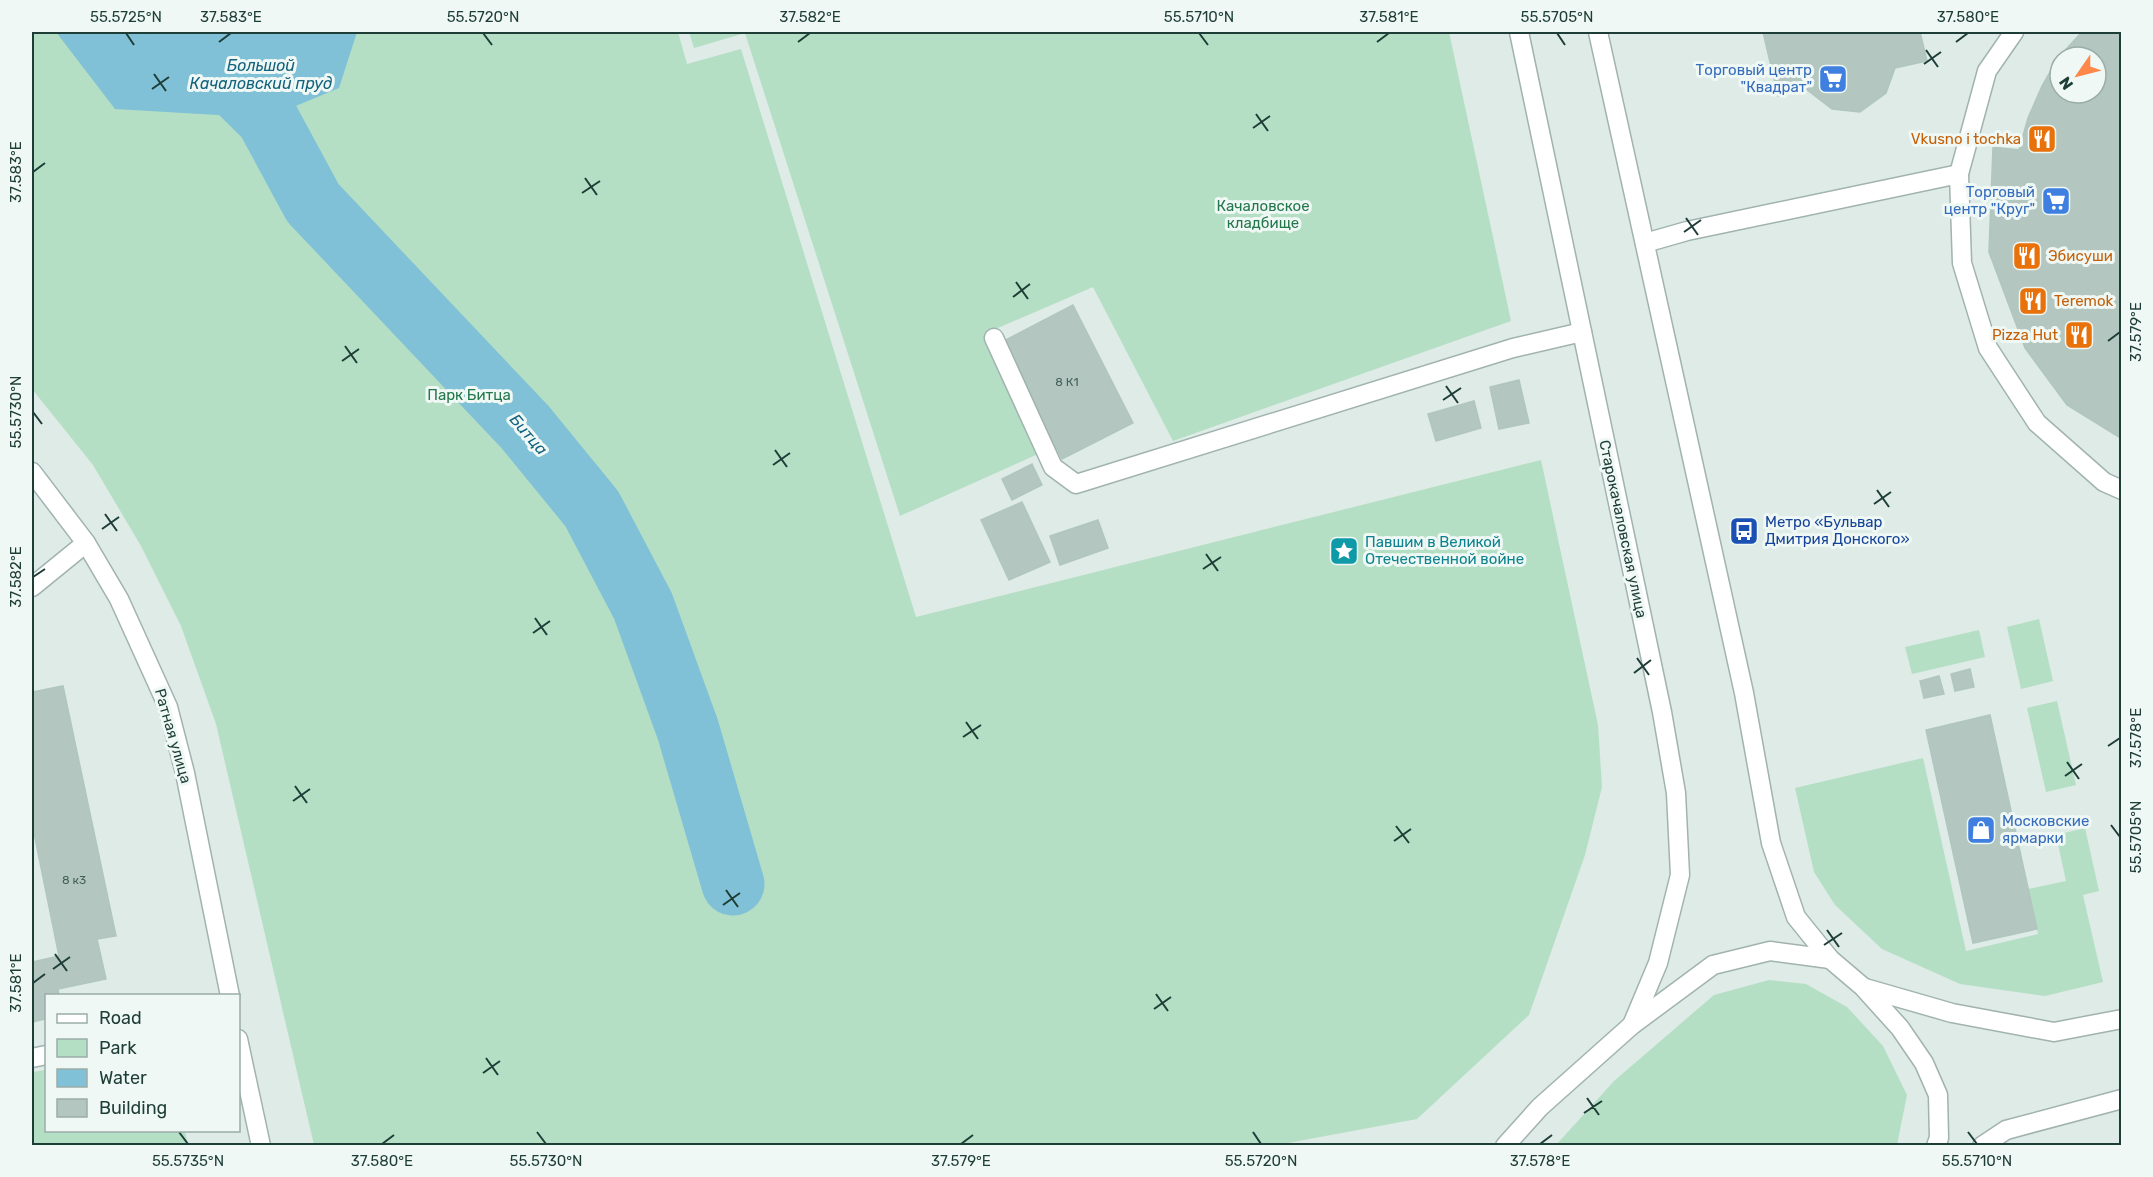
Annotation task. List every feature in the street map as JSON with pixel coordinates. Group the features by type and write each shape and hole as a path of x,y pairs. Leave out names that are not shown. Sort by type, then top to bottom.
{"street":[{"name":"Старокачаловская улица","path":"1519,32 1662,712 1676,793 1680,875 1658,963 1632,1024"},
{"path":"1598,32 1744,693 1771,843 1796,917 1830,959 1863,987 1900,1028 1924,1063 1938,1095 1939,1138 1936,1146"},
{"path":"2014,32 1987,71 1959,174 1962,263 1988,348 2037,423 2104,482 2121,490"},
{"path":"1645,243 1687,231 1959,174"},
{"path":"994,338 1053,467 1076,484 1502,351 1582,332"},
{"name":"Ратная улица","path":"32,472 86,543 123,608 168,707 185,773 230,994"},
{"path":"32,587 86,543"},
{"path":"1505,1146 1540,1107 1632,1024 1713,965 1770,951 1830,959"},
{"path":"1863,987 1952,1013 2055,1032 2121,1019"},
{"path":"240,1048 261,1146"},
{"path":"1982,1146 2006,1130 2121,1099"}],"green space":[{"name":"Парк Битца","path":"32,32 678,32 687,64 741,49 916,617 1541,460 1598,725 1602,787 1585,855 1529,1015 1417,1119 1277,1145 314,1145 216,724 181,626 141,546 93,465 32,389"},
{"name":"Качаловское кладбище","path":"689,32 1449,32 1511,321 1173,441 1093,287 984,334 1038,454 900,516 745,33 694,48"},
{"path":"2039,619 2053,681 2021,689 2007,627"},
{"path":"1979,630 1985,657 1912,674 1905,647"},
{"path":"2057,701 2076,785 2046,792 2027,708"},
{"path":"1923,758 1966,951 2038,934 2028,889 2066,881 2056,835 2085,828 2099,891 2083,895 2103,982 2045,996 1960,984 1882,949 1835,905 1814,872 1795,788"},
{"path":"1769,980 1806,984 1847,1007 1883,1046 1907,1095 1897,1145 1556,1145 1614,1081 1714,995"},
{"path":"45,1070 45,1132 185,1132 188,1145 32,1145 32,1072"}],"water":[{"name":"Большой Качаловский пруд","path":"56,32 357,32 339,88 267,118 115,109"}],"building":[{"name":"Торговый центр \"Квадрат\"","path":"1763,32 1920,32 1927,61 1895,68 1886,93 1860,112 1832,109 1806,89 1778,96"},
{"name":"Торговый центр \"Круг\"","path":"2082,32 2122,32 2122,439 2067,405 2025,348 1989,252 1993,147 2019,150 2028,118 2048,76 2048,105 2108,105 2108,45 2070,45"},
{"path":"1073,305 1133,423 1062,459 1002,342"},
{"path":"1519,380 1529,423 1499,429 1490,387"},
{"path":"1474,401 1481,428 1436,441 1428,414"},
{"path":"1032,464 1042,485 1012,500 1002,479"},
{"path":"1022,502 1050,562 1009,580 981,520"},
{"path":"1098,520 1108,548 1060,565 1050,536"},
{"path":"1970,669 1974,687 1955,691 1951,674"},
{"path":"1939,676 1944,694 1924,698 1920,681"},
{"path":"63,686 116,936 97,939 106,979 58,989 59,994 45,994 45,1019 32,1022 32,962 59,956 32,823 32,692"},
{"name":"Московские ярмарки","path":"1990,715 2037,929 1973,943 1926,730"}],"waterway":[{"name":"Битца","path":"180,32 267,118 313,203 525,427 592,509 643,606 688,730 733,884"}],"place":[{"name":"Торговый центр \"Квадрат\"","path":"1833,79"},
{"name":"Vkusno i tochka","path":"2042,139"},
{"name":"Торговый центр \"Круг\"","path":"2056,201"},
{"name":"Эбисуши","path":"2027,256"},
{"name":"Teremok","path":"2033,301"},
{"name":"Pizza Hut","path":"2079,335"},
{"name":"Метро «Бульвар Дмитрия Донского»","path":"1744,531"},
{"name":"Павшим в Великой Отечественной войне","path":"1344,551"},
{"name":"Московские ярмарки","path":"1981,830"}]}
